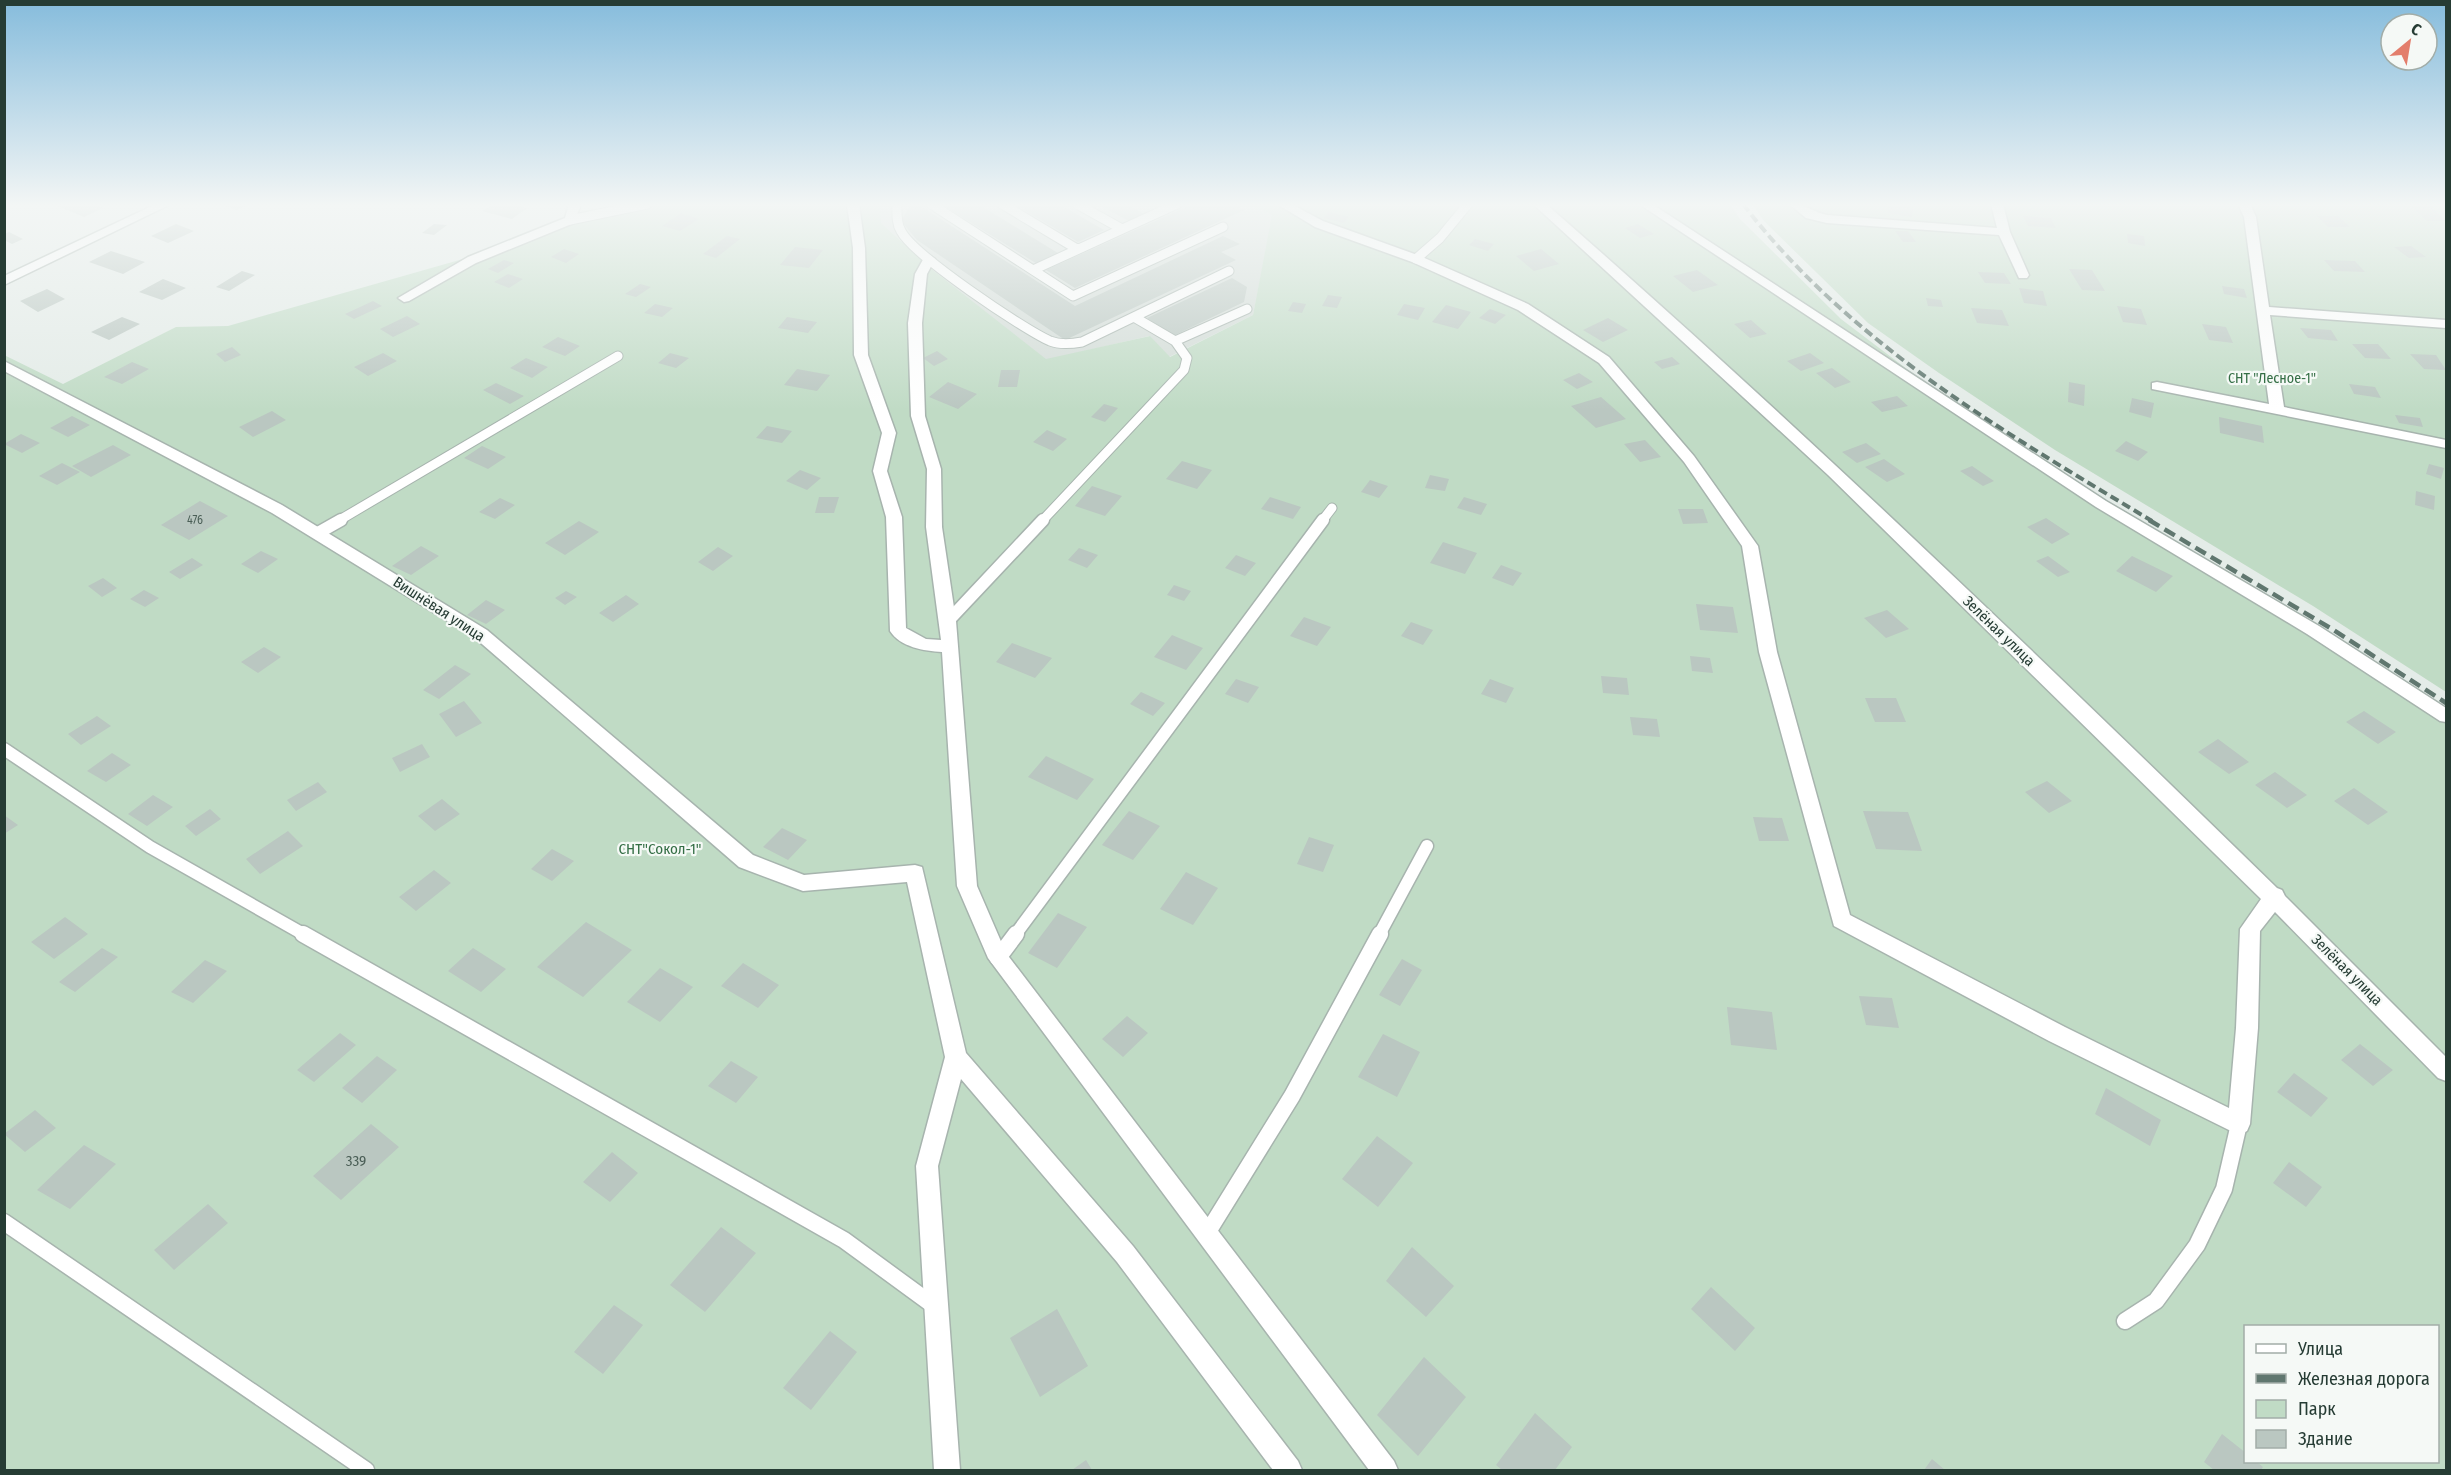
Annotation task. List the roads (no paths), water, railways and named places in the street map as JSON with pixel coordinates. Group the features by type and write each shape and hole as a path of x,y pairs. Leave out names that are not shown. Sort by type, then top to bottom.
{"street":[{"path":"4,281 21,273"},
{"path":"404,298 449,273"},
{"path":"859,273 861,355 889,433 880,471 894,517 898,631 923,645 950,646"},
{"path":"922,273 915,323 918,416 934,470 934,527 948,621 966,886 998,958 1385,1470"},
{"path":"1446,273 1523,308 1604,360 1689,459 1750,546 1768,652 1840,920 2057,1034 2239,1124 2247,1028 2250,929 2275,896"},
{"name":"Зелёная улица","path":"1619,273 1843,481 2275,896 2446,1071"},
{"path":"1752,273 2100,504 2313,630 2446,716"},
{"path":"2257,273 2277,408"},
{"path":"2262,310 2446,324"},
{"name":"Вишнёвая улица","path":"4,365 318,533 481,634 746,861 803,883 915,873 956,1057"},
{"path":"2157,386 2277,408 2446,444"},
{"path":"947,1470 927,1166 956,1057"},
{"path":"956,1057 1125,1254 1289,1470"}],"lane":[{"path":"949,273 1028,329 1050,341 1066,345 1082,342 1225,273"},
{"path":"1037,273 1073,296 1123,273"},
{"path":"1175,342 1247,309"},
{"path":"948,621 1184,370 1187,358 1175,342 1134,317"},
{"path":"318,533 618,356"},
{"path":"998,958 1332,508"},
{"path":"4,748 150,847 844,1240 938,1309"},
{"path":"1206,1235 1292,1096 1426,846"},
{"path":"2125,1321 2156,1301 2197,1245 2224,1189 2239,1124"},
{"path":"4,1222 366,1470"}],"railway":[{"path":"1804,273 1831,300 1880,342 1932,381 1986,418 2152,521"},
{"path":"2149,520 2332,629 2446,703"}],"park label":[{"name":"СНТ \"Лесное-1\"","path":"2272,378"},
{"name":"СНТ\"Сокол-1\"","path":"660,849"}]}
